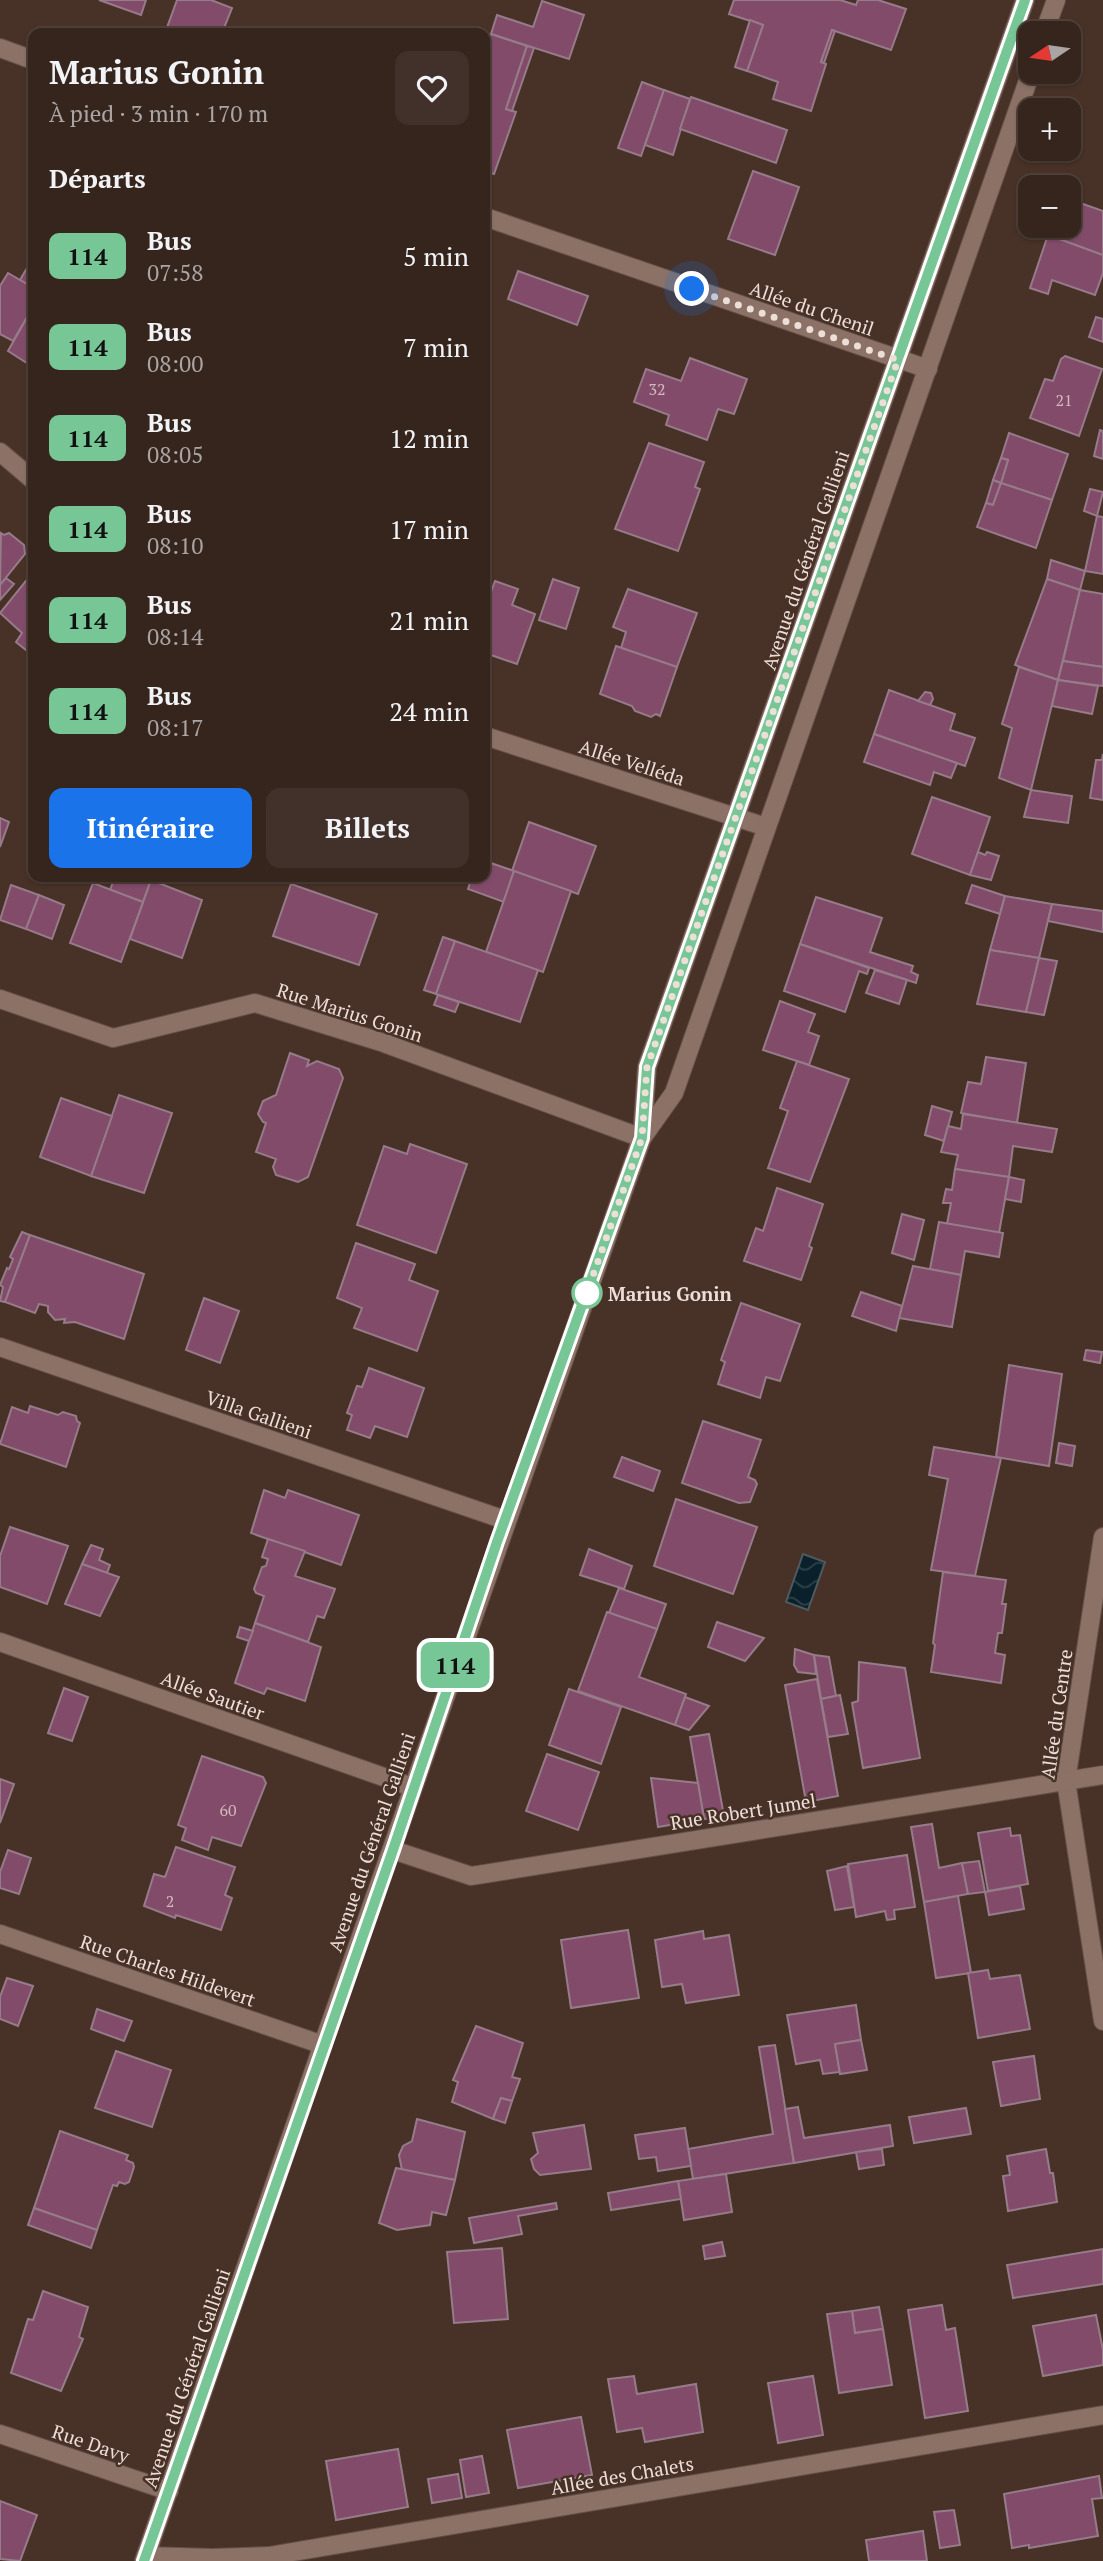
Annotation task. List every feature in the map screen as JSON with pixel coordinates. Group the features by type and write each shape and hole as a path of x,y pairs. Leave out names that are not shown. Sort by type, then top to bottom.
{"street":[{"name":"Avenue du Général Gallieni","path":"642,1138 647,1067 1025,0"},
{"path":"1048,21 1056,0"},
{"path":"0,48 28,58"},
{"name":"Avenue du Général Gallieni","path":"149,2559 169,2491 505,1520 642,1138 674,1093 1027,84"},
{"name":"Allée du Chenil","path":"490,219 928,369"},
{"path":"0,452 28,476"},
{"name":"Allée Velléda","path":"490,738 766,827"},
{"name":"Rue Marius Gonin","path":"0,999 113,1038 255,1003 384,1043 642,1138"},
{"name":"Villa Gallieni","path":"0,1347 505,1520"},
{"name":"Allée du Centre","path":"1103,1537 1066,1781 1103,2021"},
{"name":"Allée Sautier","path":"0,1642 412,1787"},
{"name":"Rue Robert Jumel","path":"393,1850 471,1876 1103,1775"},
{"name":"Rue Charles Hildevert","path":"0,1934 323,2045"},
{"name":"Allée des Chalets","path":"149,2559 269,2556 1103,2415"},
{"name":"Rue Davy","path":"0,2434 169,2491"}],"water":[{"path":"803,1554 825,1562 808,1610 786,1602"}],"building":[{"path":"99,0 146,0 141,15"},
{"path":"177,0 211,0 232,8 224,28 167,28"},
{"path":"734,0 840,0 856,5 858,0 878,0 906,9 891,50 832,30 821,62 826,64 811,111 773,99 778,82 747,71 763,25 729,14"},
{"path":"542,1 584,15 569,59 491,34 497,15 533,27"},
{"path":"750,20 763,25 747,71 735,67"},
{"path":"832,30 835,31 824,63 821,62"},
{"path":"491,34 527,46 506,109 516,112 494,174 490,173"},
{"path":"527,46 534,48 512,111 506,109"},
{"path":"642,82 664,90 641,156 618,148"},
{"path":"664,90 690,99 673,155 645,145"},
{"path":"691,97 787,130 776,163 680,129"},
{"path":"753,171 799,187 775,255 728,239"},
{"path":"1081,203 1103,211 1103,255 1056,238 1081,238"},
{"path":"1047,238 1056,238 1103,255 1103,273 1095,295 1052,280 1048,294 1030,288"},
{"path":"28,266 28,282 20,280"},
{"path":"518,271 588,296 577,325 508,299"},
{"path":"8,273 28,282 28,316 13,341 0,334 0,286"},
{"path":"28,316 28,364 8,351"},
{"path":"1096,317 1103,319 1103,342 1089,337"},
{"path":"1065,356 1102,369 1079,436 1030,418 1045,379 1053,381 1061,359"},
{"path":"690,358 747,379 734,414 718,409 707,440 666,425 669,415 634,402 646,369 681,381"},
{"path":"1100,430 1103,431 1103,459 1094,456"},
{"path":"1009,433 1068,454 1052,500 1001,483 1008,460 1001,458"},
{"path":"649,443 704,462 695,487 700,489 678,551 615,529"},
{"path":"1001,458 1008,460 1001,483 993,480"},
{"path":"993,480 1001,483 993,505 986,503"},
{"path":"1001,483 1052,500 1036,548 977,527 986,503 993,505"},
{"path":"1090,489 1103,492 1097,516 1084,511"},
{"path":"1097,516 1103,517 1103,574 1085,571"},
{"path":"1,533 9,533 24,545 25,554 0,585"},
{"path":"1051,560 1085,571 1080,590 1047,579"},
{"path":"6,578 14,584 0,600 0,585"},
{"path":"28,578 28,652 16,642 22,633 0,613"},
{"path":"553,579 579,588 566,629 539,620"},
{"path":"1047,579 1080,590 1058,680 1015,665"},
{"path":"495,581 518,589 512,605 535,614 517,664 490,655 490,595"},
{"path":"628,589 697,613 677,667 621,648 626,632 613,627"},
{"path":"1080,590 1103,594 1103,667 1063,661"},
{"path":"616,646 677,667 660,716 656,714 651,717 635,711 632,706 600,694"},
{"path":"1063,661 1103,667 1103,686 1058,680"},
{"path":"1019,667 1058,680 1031,790 999,778 1012,728 1002,724"},
{"path":"1058,680 1098,686 1092,714 1052,706"},
{"path":"889,690 955,714 950,730 975,738 965,766 874,734"},
{"path":"925,692 931,693 933,699 930,705 918,701"},
{"path":"874,734 957,763 951,778 934,772 930,785 864,762"},
{"path":"1103,754 1103,800 1090,798 1096,760 1102,760"},
{"path":"1031,790 1072,796 1068,823 1024,817"},
{"path":"932,797 990,817 970,875 912,854"},
{"path":"0,818 9,822 0,847"},
{"path":"529,822 596,846 578,894 512,871"},
{"path":"978,852 999,856 991,880 970,875"},
{"path":"490,863 514,871 504,902 468,889 470,882 490,882"},
{"path":"514,871 571,891 543,972 486,952"},
{"path":"113,882 150,882 143,902 110,890"},
{"path":"150,882 202,900 182,958 130,939"},
{"path":"93,883 143,902 121,962 70,943"},
{"path":"291,884 377,914 359,965 273,936"},
{"path":"11,885 39,895 26,929 0,920"},
{"path":"972,885 1005,896 1000,914 966,903"},
{"path":"39,895 64,905 52,939 26,929"},
{"path":"1005,896 1052,904 1039,958 990,950"},
{"path":"816,897 882,918 870,952 913,966 911,972 918,975 916,983 800,944"},
{"path":"1052,904 1103,911 1103,932 1048,921"},
{"path":"443,937 455,941 436,994 424,990"},
{"path":"455,941 538,970 520,1022 436,994"},
{"path":"800,944 869,968 867,974 859,971 845,1012 784,991"},
{"path":"990,950 1039,958 1026,1012 977,1004"},
{"path":"1039,958 1057,961 1044,1015 1026,1012"},
{"path":"875,970 907,980 899,1004 866,993"},
{"path":"438,995 459,1002 455,1012 434,1005"},
{"path":"780,1001 815,1014 808,1032 819,1036 809,1065 763,1050"},
{"path":"290,1053 309,1060 307,1066 317,1061 339,1069 343,1078 308,1177 298,1182 276,1175 273,1167 276,1159 256,1152 266,1123 258,1114 263,1101 276,1095"},
{"path":"986,1057 1026,1063 1017,1123 961,1113 968,1082 981,1084"},
{"path":"797,1061 849,1079 810,1182 768,1168 788,1111 780,1108"},
{"path":"119,1095 172,1113 144,1193 91,1176"},
{"path":"61,1098 112,1116 91,1176 40,1157"},
{"path":"932,1106 952,1112 944,1141 925,1135"},
{"path":"963,1114 1057,1129 1052,1152 1013,1146 1009,1177 955,1169 958,1155 941,1152 948,1126 961,1129"},
{"path":"410,1144 467,1164 436,1253 357,1225 384,1146 407,1154"},
{"path":"955,1169 1009,1177 999,1233 947,1224 951,1203 943,1203 946,1189 952,1190"},
{"path":"1009,1177 1024,1180 1021,1202 1005,1199"},
{"path":"777,1188 823,1204 801,1280 744,1261 756,1228 763,1231"},
{"path":"902,1214 924,1220 914,1260 892,1253"},
{"path":"939,1222 1003,1233 999,1257 965,1251 961,1275 930,1269"},
{"path":"22,1232 30,1235 5,1302 0,1301 3,1287 0,1285 7,1268 9,1269 13,1259 10,1257"},
{"path":"30,1235 144,1274 124,1339 75,1322 64,1323 65,1319 55,1320 48,1312 48,1306 39,1304 35,1313 5,1302"},
{"path":"356,1243 415,1264 409,1280 438,1291 417,1351 354,1328 362,1308 337,1298"},
{"path":"913,1266 961,1275 952,1327 899,1318"},
{"path":"861,1292 902,1306 896,1331 852,1316"},
{"path":"204,1298 239,1311 220,1363 186,1350"},
{"path":"741,1303 800,1324 780,1381 766,1377 760,1398 718,1384 725,1362 721,1360"},
{"path":"1086,1350 1102,1352 1100,1363 1084,1360"},
{"path":"1009,1365 1062,1374 1049,1466 996,1457"},
{"path":"369,1368 424,1388 407,1437 375,1426 370,1438 347,1430 352,1415 347,1413 357,1386 362,1387"},
{"path":"30,1406 58,1415 63,1412 76,1416 80,1423 66,1467 0,1444 12,1407 28,1413"},
{"path":"703,1421 761,1440 748,1477 757,1484 750,1502 739,1503 682,1483"},
{"path":"1059,1443 1075,1446 1072,1466 1056,1463"},
{"path":"934,1447 1001,1458 975,1576 931,1570 948,1479 929,1475"},
{"path":"622,1457 660,1471 653,1491 614,1477"},
{"path":"264,1490 285,1498 288,1490 359,1515 341,1565 251,1533"},
{"path":"676,1499 757,1527 733,1594 654,1566"},
{"path":"10,1527 68,1546 47,1604 0,1587 0,1556"},
{"path":"268,1539 305,1551 295,1576 335,1589 324,1618 317,1616 308,1642 255,1623 264,1596 256,1593 254,1589 268,1559 262,1557"},
{"path":"91,1545 103,1549 99,1560 110,1565 107,1573 82,1564"},
{"path":"589,1549 632,1566 624,1589 580,1575"},
{"path":"82,1564 119,1577 100,1616 65,1604"},
{"path":"943,1572 1006,1580 1002,1604 1006,1604 1002,1633 998,1633 995,1653 1005,1655 1001,1683 931,1672"},
{"path":"619,1588 666,1604 657,1629 609,1613"},
{"path":"607,1612 657,1629 639,1677 686,1694 675,1725 578,1691"},
{"path":"717,1622 764,1638 745,1661 708,1647"},
{"path":"255,1623 321,1647 305,1701 267,1688 264,1694 235,1683"},
{"path":"240,1627 253,1631 249,1641 237,1637"},
{"path":"795,1649 814,1655 816,1674 798,1672 794,1665"},
{"path":"814,1655 829,1657 836,1696 821,1699"},
{"path":"859,1662 905,1668 920,1758 863,1768 852,1703 858,1701"},
{"path":"817,1679 838,1796 806,1802 785,1685"},
{"path":"64,1688 88,1697 72,1741 48,1733"},
{"path":"569,1689 621,1707 601,1764 549,1745"},
{"path":"840,1695 848,1734 828,1737 821,1699"},
{"path":"685,1697 709,1706 689,1730 675,1725"},
{"path":"709,1734 724,1816 704,1819 690,1737"},
{"path":"547,1754 599,1772 578,1830 526,1811"},
{"path":"202,1756 263,1777 266,1783 241,1846 212,1837 208,1850 182,1840 186,1828 178,1825"},
{"path":"651,1778 698,1783 704,1819 658,1827"},
{"path":"0,1779 14,1784 0,1823"},
{"path":"932,1824 939,1868 962,1863 968,1894 924,1902 911,1827"},
{"path":"1010,1828 1011,1836 1020,1835 1028,1884 988,1891 978,1833"},
{"path":"176,1847 235,1867 225,1895 232,1898 221,1930 176,1915 175,1918 144,1906 154,1874 165,1877"},
{"path":"8,1850 31,1858 19,1894 0,1888 0,1872"},
{"path":"907,1855 915,1907 894,1910 895,1919 887,1920 885,1911 856,1917 848,1864"},
{"path":"979,1861 985,1892 968,1894 962,1863"},
{"path":"847,1866 854,1907 835,1910 827,1871"},
{"path":"1020,1886 1024,1909 989,1915 985,1892"},
{"path":"958,1896 971,1973 936,1978 924,1902"},
{"path":"628,1930 639,1998 571,2008 561,1940"},
{"path":"703,1931 704,1939 729,1935 739,1995 686,2003 682,1984 662,1987 655,1940"},
{"path":"988,1970 990,1979 1020,1975 1030,2029 978,2038 968,1973"},
{"path":"7,1978 33,1986 18,2026 0,2019 0,1997"},
{"path":"856,2005 861,2040 835,2044 840,2072 823,2074 820,2060 796,2064 787,2015"},
{"path":"97,2009 132,2021 124,2041 91,2029"},
{"path":"476,2026 523,2043 512,2077 520,2079 512,2101 501,2098 493,2119 452,2102 458,2082 453,2080"},
{"path":"861,2040 867,2070 840,2074 835,2044"},
{"path":"775,2045 794,2163 693,2179 688,2149 773,2134 759,2047"},
{"path":"116,2051 171,2070 152,2127 95,2108"},
{"path":"1034,2056 1040,2099 1001,2106 993,2062"},
{"path":"501,2098 512,2101 505,2123 493,2119"},
{"path":"798,2107 804,2138 890,2125 893,2146 794,2163 785,2109"},
{"path":"966,2108 971,2134 914,2143 909,2117"},
{"path":"417,2119 465,2132 455,2180 402,2170 399,2155 403,2146 412,2141"},
{"path":"584,2125 591,2169 540,2175 534,2169 531,2159 538,2153 533,2133"},
{"path":"685,2128 691,2166 658,2171 656,2157 639,2159 635,2135"},
{"path":"60,2131 128,2155 126,2160 133,2163 129,2182 113,2185 97,2230 34,2208"},
{"path":"882,2149 884,2165 859,2169 856,2152"},
{"path":"1046,2149 1057,2202 1008,2211 1003,2176 1010,2175 1007,2156"},
{"path":"396,2168 455,2180 446,2215 432,2212 430,2225 397,2230 379,2223"},
{"path":"726,2174 732,2212 684,2220 678,2181"},
{"path":"678,2181 681,2199 611,2210 608,2193"},
{"path":"556,2203 557,2209 518,2216 522,2234 474,2243 469,2218"},
{"path":"34,2208 97,2230 91,2248 28,2225"},
{"path":"722,2242 725,2256 705,2259 703,2246"},
{"path":"502,2248 508,2319 454,2323 447,2252"},
{"path":"1103,2249 1103,2284 1013,2298 1007,2265"},
{"path":"43,2291 88,2307 79,2337 83,2339 61,2391 11,2373 28,2319 33,2320"},
{"path":"942,2305 946,2330 955,2328 968,2411 925,2418 908,2310"},
{"path":"879,2307 883,2329 855,2333 852,2311"},
{"path":"852,2311 855,2333 883,2329 892,2385 839,2393 827,2314"},
{"path":"1096,2315 1103,2365 1043,2376 1033,2326"},
{"path":"634,2376 637,2394 696,2384 703,2432 645,2442 642,2428 617,2432 608,2379"},
{"path":"813,2376 823,2435 778,2443 768,2383"},
{"path":"581,2417 592,2475 518,2488 507,2430"},
{"path":"398,2449 408,2507 336,2520 326,2461"},
{"path":"482,2456 489,2493 466,2497 460,2460"},
{"path":"458,2474 462,2498 432,2503 428,2479"},
{"path":"1099,2476 1102,2498 1092,2499 1098,2536 1029,2548 1029,2545 1012,2548 1004,2494"},
{"path":"0,2501 37,2515 20,2561 0,2559"},
{"path":"954,2510 960,2545 940,2548 934,2512"},
{"path":"923,2531 927,2561 869,2561 866,2540"}],"bus line":[{"name":"114","path":"144,2561 393,1850 412,1787 497,1542 642,1138 647,1067 1025,0"}],"place":[{"name":"Marius Gonin","path":"587,1293"}],"route":[{"path":"587,1293 586,1295 642,1138 647,1067 898,360 692,289"}]}
